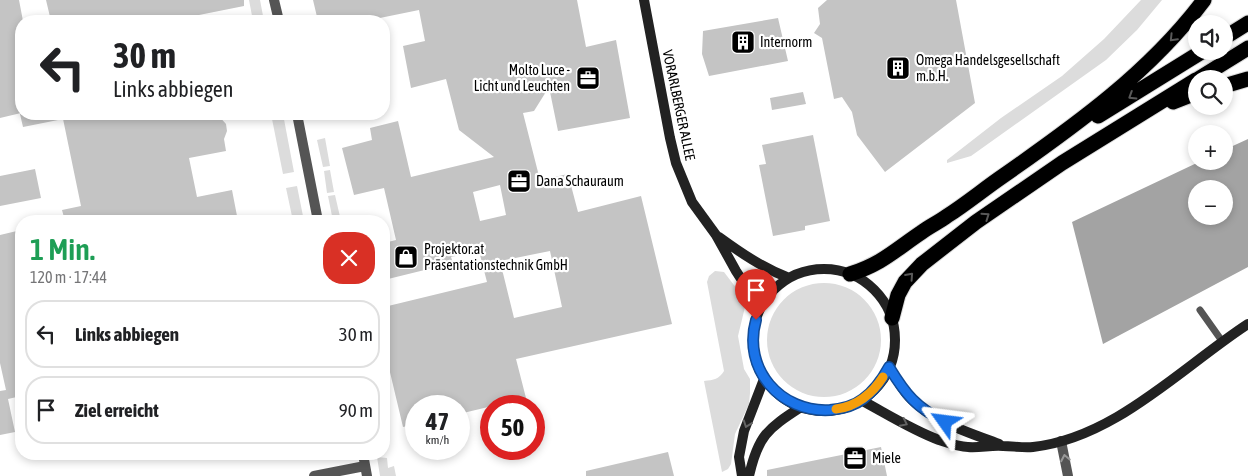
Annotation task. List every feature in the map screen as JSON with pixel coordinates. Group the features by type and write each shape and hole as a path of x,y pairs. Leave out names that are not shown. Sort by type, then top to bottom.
{"highway":[{"path":"850,274 869,268 883,260 1055,140 1147,66 1186,25 1204,0"},
{"path":"1233,32 1248,23"},
{"path":"1212,70 1248,48"},
{"path":"1055,140 1110,110 1189,60"},
{"path":"1233,83 1248,79"},
{"path":"892,318 898,295 905,282 922,264 976,222 1062,163 1188,85"},
{"path":"1134,118 1188,96"}],"main road":[{"name":"VORARLBERGER ALLEE","path":"644,0 676,163 692,202 716,235 760,308"},
{"name":"VORARLBERGER ALLEE","path":"716,235 753,261 789,278"},
{"path":"828,269 850,274 870,286 883,301 892,318 895,344 889,367 876,387 861,400 840,409 818,411 801,407 777,393 764,379 755,356 753,332 760,308 773,290 789,278 808,270 828,269"},
{"path":"861,400 939,440 968,447 1035,446 1061,441 1100,425 1127,410 1149,396 1222,340 1248,324"},
{"path":"889,367 908,396 919,406 945,422 1002,446"},
{"path":"742,476 739,457 744,430 764,379"},
{"path":"749,476 757,447 764,436 774,426 801,407"}],"street":[{"path":"274,0 278,15"},
{"path":"299,120 317,215"},
{"path":"1061,441 1068,476"},
{"path":"314,476 366,471"}],"lane":[{"path":"1200,310 1222,340"}],"shaded area":[{"path":"249,0 260,0 263,15 252,15"},
{"path":"1141,0 1162,0 1137,30 1106,60 971,156 947,163 947,160 1001,118 1062,76 1104,39"},
{"path":"272,120 284,120 294,172 283,174"},
{"path":"325,138 330,166 323,167 317,140"},
{"path":"1248,139 1248,267 1103,344 1072,222 1188,167 1188,170 1233,170 1233,146"},
{"path":"330,170 334,192 327,193 324,171"},
{"path":"297,186 303,215 292,215 286,188"},
{"path":"335,195 340,215 332,215 328,196"},
{"path":"715,271 724,272 743,297 745,307 738,336 744,369 750,379 749,404 735,434 731,464 728,469 722,472 704,381 716,379 724,371 707,282 709,276"},
{"path":"824,283 846,288 864,300 876,318 881,340 876,362 864,380 846,392 824,397 802,392 784,380 772,362 767,340 772,318 784,300 802,288"},
{"path":"377,460 387,460 388,468 394,466 396,476 380,476"}],"building":[{"path":"0,0 19,0 22,15 15,15 15,114 0,118"},
{"path":"46,0 244,0 244,6 199,15 50,15"},
{"path":"313,0 577,0 586,47 616,40 630,118 558,131 549,87 534,111 523,113 540,180 568,174 578,212 641,196 672,324 516,359 525,395 480,395 480,409 470,411 470,395 405,395 405,427 403,427 390,372 390,306 487,282 479,251 451,257 453,263 390,279 390,242 396,240 384,188 354,195 342,148 372,140 370,128 398,121 411,177 494,157 459,130 446,79 411,88 403,46 425,41 419,10 390,16 317,15","holes":["500,185 506,215 480,221 473,192","550,251 562,307 514,318 500,261"]},
{"name":"Omega Handelsgesellschaft m.b.H.","path":"827,0 956,0 975,103 885,172 857,135 852,112 842,97 834,99 822,38 814,33 820,24 818,8"},
{"name":"Internorm","path":"778,18 788,61 709,76 702,54 703,31"},
{"path":"803,92 806,104 772,110 770,98"},
{"path":"21,120 58,120 23,127"},
{"path":"63,120 222,120 226,124 227,131 224,139 226,151 189,158 197,197 232,190 237,215 63,215 62,210 81,206"},
{"path":"813,135 830,221 805,226 805,230 773,236 759,165 766,164 762,145"},
{"path":"35,169 41,198 0,206 0,176"},
{"path":"15,231 15,397 8,399 15,432 0,435 0,391 6,390 0,363 0,235"},
{"name":"Miele","path":"881,447 887,476 767,476 767,470"},
{"path":"668,452 674,476 586,476 586,471"}],"slow traffic":[{"path":"836,409 861,400 876,387 883,377"}],"place":[{"name":"Internorm","path":"743,42"},
{"name":"Omega Handelsgesellschaft m.b.H.","path":"898,68"},
{"name":"Molto Luce - Licht und Leuchten","path":"588,78"},
{"name":"Dana Schauraum","path":"519,181"},
{"name":"Projektor.at Präsentationstechnik GmbH","path":"406,257"},
{"name":"Miele","path":"855,458"}],"route":[{"path":"756,320 753,332 755,356 764,379 777,393 796,405 818,411 840,409 851,405 861,400 876,387 889,367 908,396 919,406 945,422"}]}
